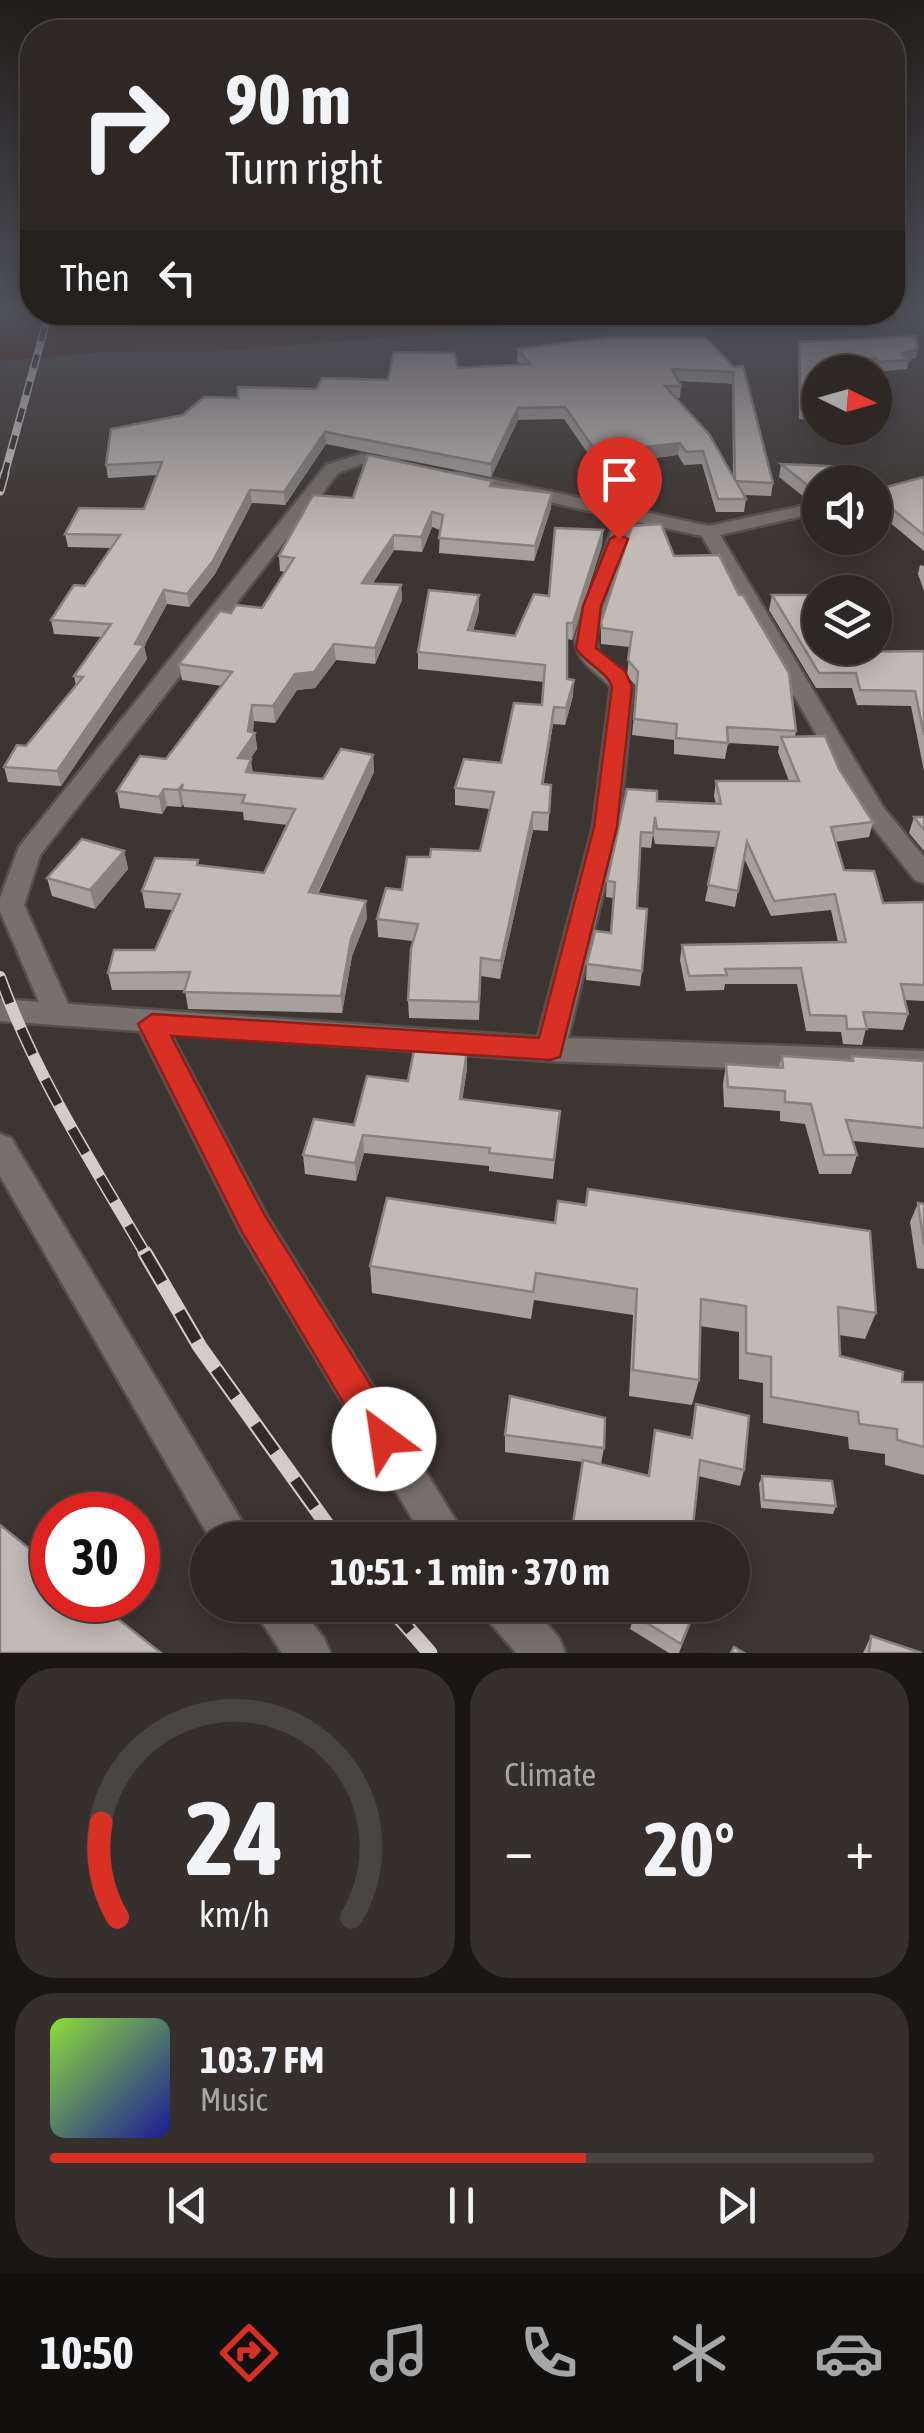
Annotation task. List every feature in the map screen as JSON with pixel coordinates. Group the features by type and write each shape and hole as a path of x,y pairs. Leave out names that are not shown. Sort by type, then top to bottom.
{"street":[{"path":"58,1013 11,905 28,853 332,469 362,459 429,470 709,532 802,510"},
{"path":"550,1049 606,827 622,687 618,675 593,660 586,648 592,606 612,565 626,512"},
{"path":"709,532 873,812 924,874"},
{"path":"0,1010 152,1024 550,1049 924,1063"},
{"path":"152,1024 253,1223 437,1522"},
{"path":"1,1159 222,1522"},
{"path":"285,1622 309,1653"},
{"path":"518,1622 544,1653"}],"building":[{"path":"238,388 667,388 709,434 735,480 733,388 749,388 773,483 736,481 746,499 718,499 703,451 686,452 680,443 635,448 648,477 615,479 565,407 518,408 491,464 325,432 284,492 250,490 213,561 187,594 164,590 135,644 144,645 57,771 4,767 17,745 26,746 83,677 74,676 111,624 51,620 74,585 85,586 120,535 65,534 79,508 144,509 162,462 106,465 111,429 183,415 204,397 238,398"},
{"path":"368,455 492,481 490,486 552,493 535,546 439,538 443,515 432,512 421,537 394,535 362,583 401,585 375,648 334,644 314,672 295,674 273,706 252,705 248,731 255,733 238,758 251,759 246,772 323,779 341,749 373,755 309,892 366,901 351,939 341,996 184,992 190,972 108,973 114,950 155,950 180,894 142,891 155,858 198,860 197,865 264,873 295,809 242,803 245,795 181,790 183,784 178,790 164,789 159,797 117,791 140,756 166,759 232,672 179,664 220,611 231,613 236,605 262,608 294,558 279,556 313,495 353,498"},
{"path":"781,464 805,465 802,481"},
{"path":"924,477 924,535 892,509 892,486"},
{"path":"661,524 674,556 719,555 739,595 743,595 789,673 796,731 727,727 728,743 676,738 677,724 634,719 638,672 628,660 632,632 602,628 601,622 632,526"},
{"path":"555,528 603,530 573,623 567,623 567,679 574,680 566,708 554,707 542,784 551,785 549,813 533,812 501,961 481,958 479,1002 408,1000 411,949 418,924 377,919 386,888 402,890 407,857 430,857 431,849 480,851 494,792 455,788 464,759 501,763 514,703 542,705 545,665 418,652 429,590 479,595 468,630 515,636 534,594 549,596"},
{"path":"772,595 802,595 802,645"},
{"path":"892,651 924,651 924,735 915,691 860,690 856,673 819,673 814,665 892,665"},
{"path":"825,736 839,769 873,822 831,827 844,870 874,871 883,903 924,902 924,985 901,984 908,1014 863,1012 867,1029 847,1029 846,1016 810,1015 801,968 725,969 727,975 689,976 682,945 846,942 835,894 774,901 747,842 738,891 708,885 719,832 657,829 655,817 653,833 641,832 637,908 647,909 642,971 587,964 595,931 611,933 615,882 607,881 627,789 657,791 657,801 721,804 716,781 799,781 781,737"},
{"path":"914,817 924,817 924,830"},
{"path":"82,839 124,851 90,890 47,878"},
{"path":"415,1045 467,1050 460,1099 560,1111 554,1160 489,1153 490,1148 363,1135 355,1163 303,1155 314,1119 354,1125 367,1076 408,1081"},
{"path":"782,1056 924,1061 924,1128 846,1120 857,1155 824,1155 811,1104 785,1102 785,1091 728,1087 726,1064 783,1068"},
{"path":"588,1189 870,1231 876,1313 838,1307 840,1356 903,1372 902,1382 924,1382 924,1447 897,1440 897,1429 859,1424 858,1412 771,1397 771,1357 746,1353 746,1306 701,1299 699,1380 633,1370 637,1289 536,1273 533,1292 370,1266 387,1198 555,1223 558,1201 586,1205"},
{"path":"918,1203 924,1204 924,1245"},
{"path":"510,1396 605,1418 604,1448 505,1435"},
{"path":"696,1404 749,1416 744,1470 700,1460 693,1522 573,1522 583,1460 649,1476 655,1430 692,1438"},
{"path":"762,1476 832,1481 836,1506 764,1500"},
{"path":"0,1525 30,1549 30,1622 122,1622 161,1653 0,1653"},
{"path":"645,1622 690,1622 681,1644"},
{"path":"871,1636 922,1653 869,1653"}],"railway":[{"path":"4,476 28,388"},
{"path":"0,491 5,473"},
{"path":"0,977 48,1085 146,1255"},
{"path":"145,1253 200,1347 325,1522"},
{"path":"403,1622 430,1653"}],"route":[{"path":"384,1439 253,1223 152,1024 550,1049 606,827 622,687 618,675 593,660 586,648 592,606 612,565 619,539"}]}
